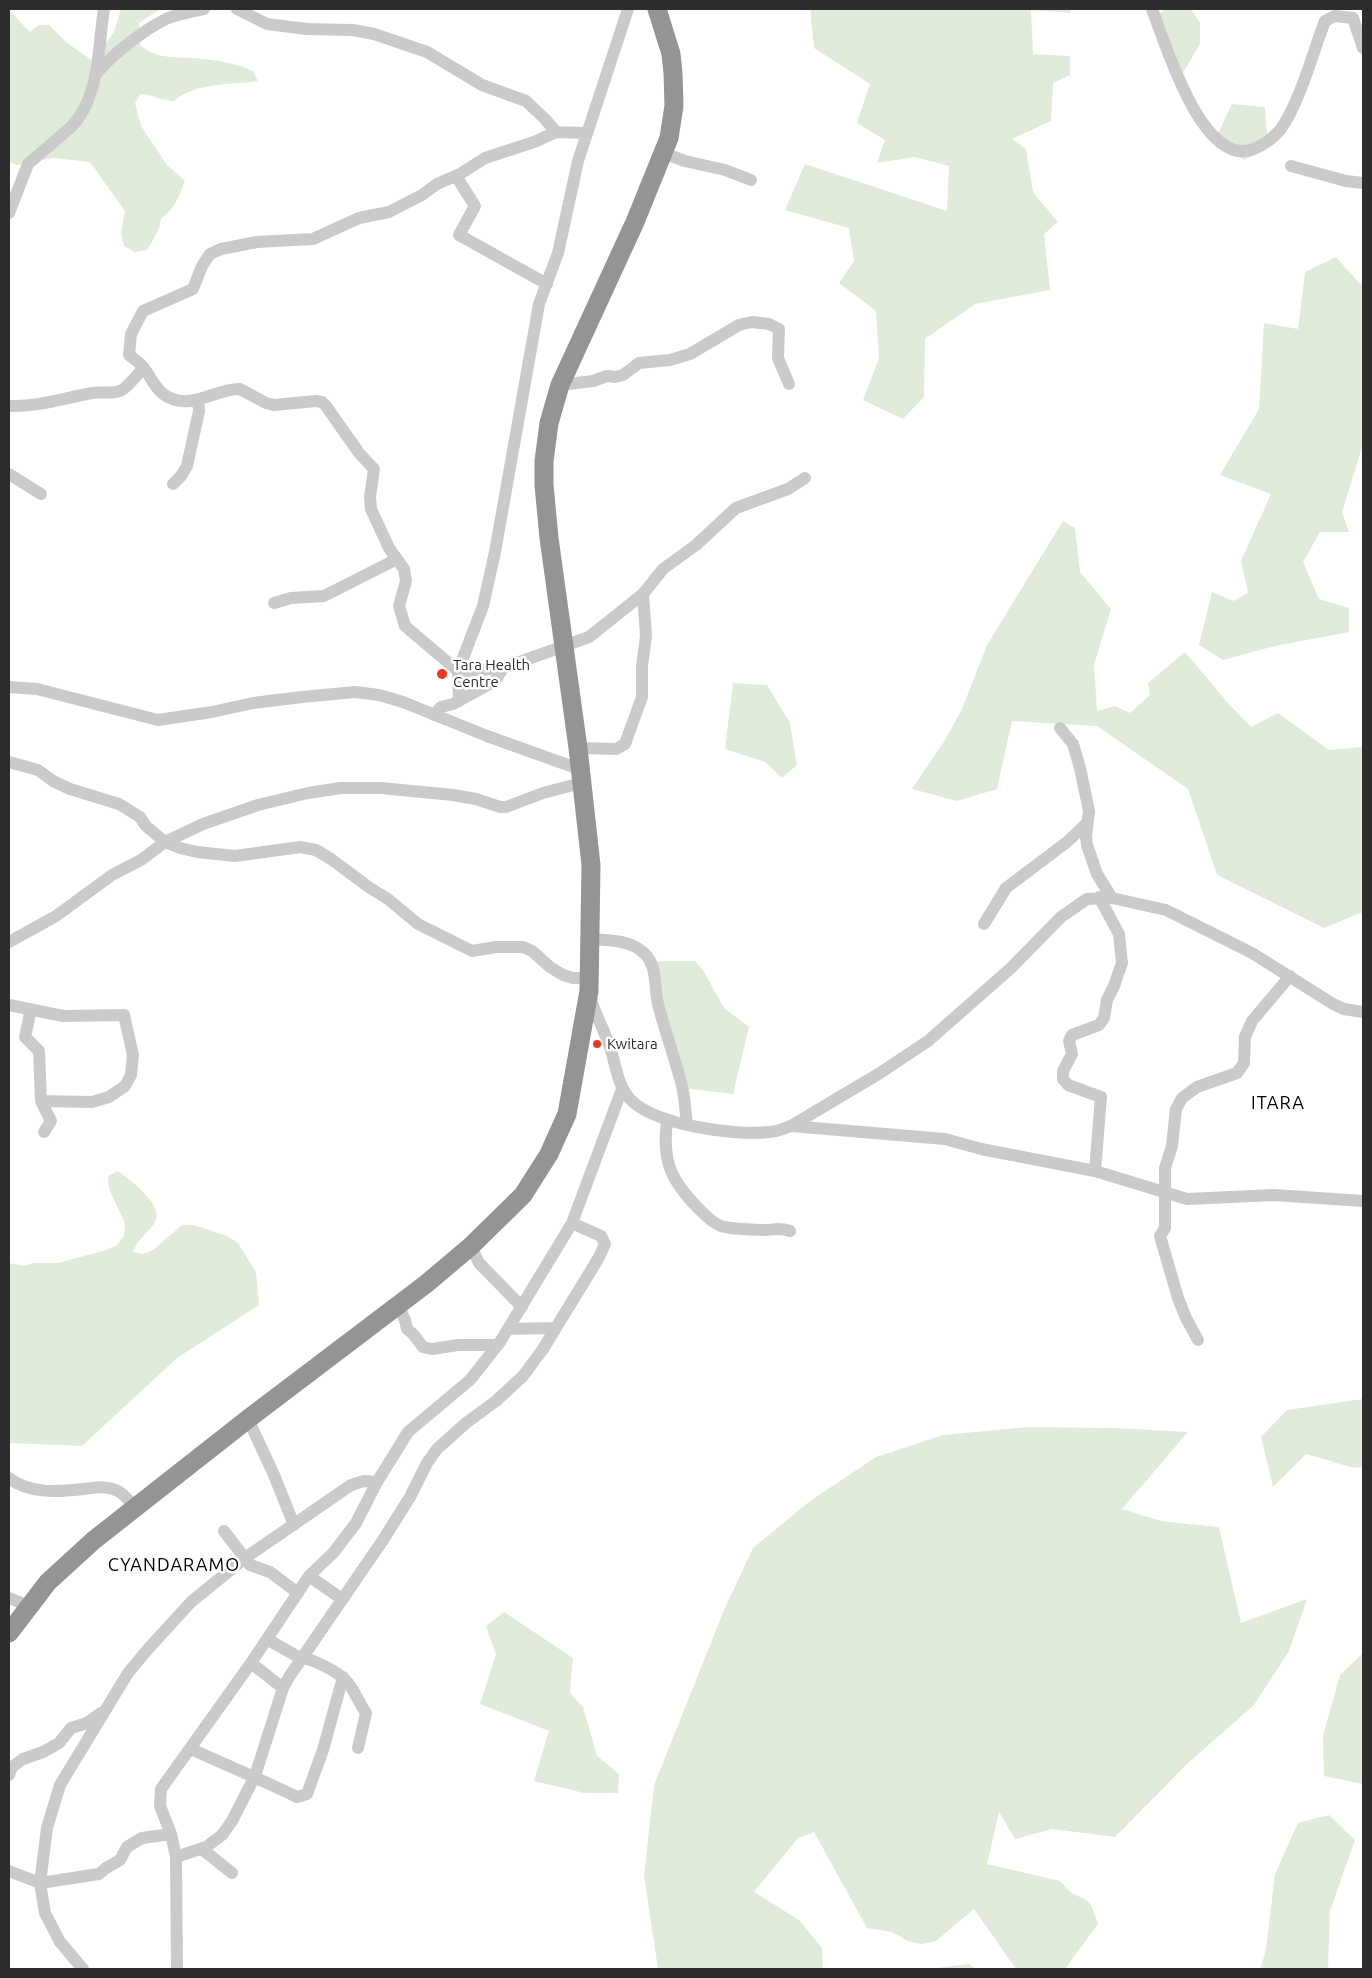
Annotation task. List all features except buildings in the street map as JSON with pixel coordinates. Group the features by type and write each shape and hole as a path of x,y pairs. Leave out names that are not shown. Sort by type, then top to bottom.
{"highway":[{"path":"9,1633 48,1582 135,1507 398,1305 471,1246 523,1195 553,1147 567,1114 589,985 591,865 578,748 549,538 544,485 544,461 550,423 560,385 635,222 663,154 672,120 674,93 671,54 656,9"}],"street":[{"path":"9,213 28,164 78,120 96,74 102,39 104,9"},
{"path":"96,74 106,62 147,30 168,18 204,9"},
{"path":"237,9 267,24 307,29 352,30 374,34 427,52 482,85 526,101 546,119 556,132"},
{"path":"459,701 458,671 483,606 493,561 539,304 558,253 586,133 628,9"},
{"path":"1152,9 1183,92 1201,122 1216,139 1229,148 1241,152 1250,151 1263,145 1279,130 1288,116 1325,21 1337,12 1353,18 1363,48"},
{"path":"586,133 556,132 534,142 485,158 389,212 359,218 313,240 249,243 220,249 210,254 202,266 193,289 143,311 131,334 129,355 144,368 160,391 169,398 185,401 198,400 236,388 245,390 266,403 274,405 322,402 359,453 374,469 370,497 371,509 389,548 404,569 406,582 400,606 405,626 458,671 503,668 589,637 643,594 664,569 696,545 736,508 788,489 805,478"},
{"path":"663,154 725,170 751,180"},
{"path":"1291,166 1346,181 1363,183"},
{"path":"456,176 475,206 459,235 547,284"},
{"path":"560,385 593,381 607,376 615,377 623,375 639,363 670,360 690,354 739,325 752,322 769,324 779,329 778,358 789,384"},
{"path":"9,406 30,406 92,392 120,391 144,368"},
{"path":"173,484 187,466 199,411 198,400"},
{"path":"9,474 41,494"},
{"path":"274,603 291,598 324,596 397,559"},
{"path":"578,748 616,749 625,744 642,697 642,666 646,636 643,594"},
{"path":"434,715 441,707 459,701 495,681 503,668"},
{"path":"9,687 37,689 158,720 212,712 253,703 347,692 379,695 403,702 580,776"},
{"path":"1060,728 1073,744 1088,811 1087,845 1097,874 1112,898"},
{"path":"9,762 38,770 53,782 70,789 120,804 140,817 146,826 165,842 197,852 235,856 300,847 316,850 388,899 418,924 472,950 496,946 523,947 532,951 550,967 589,985 595,1013 611,1050 622,1089 630,1100 637,1105 667,1121 712,1129 752,1133 771,1132 791,1126 880,1073 928,1041 1011,968 1061,917 1087,898 1112,898 1166,910 1252,953 1344,1009 1363,1012"},
{"path":"9,942 56,916 112,876 141,860 165,842 204,824 240,812 308,793 341,788 381,788 453,795 506,807 580,776"},
{"path":"984,924 1006,888 1067,842 1087,823"},
{"path":"1095,1171 1101,1097 1068,1085 1062,1079 1063,1071 1072,1054 1069,1042 1072,1035 1099,1025 1104,1018 1107,1000 1122,963 1119,934 1099,897"},
{"path":"590,939 617,941 631,945 647,955 652,965 656,996 682,1084 687,1124"},
{"path":"1198,1340 1178,1298 1160,1236 1165,1228 1165,1168 1172,1146 1176,1109 1182,1098 1197,1087 1238,1074 1244,1063 1245,1037 1252,1021 1290,976"},
{"path":"9,1005 63,1016 124,1015 133,1055 130,1075 125,1086 109,1097 92,1102 41,1101"},
{"path":"31,1009 25,1037 40,1051 41,1101 51,1121 44,1132"},
{"path":"177,1969 176,1858 171,1834 160,1806 160,1793 164,1785 191,1749 309,1576 334,1552 356,1523 377,1482 408,1432 460,1390 498,1345 572,1223 622,1089"},
{"path":"667,1121 665,1140 667,1161 681,1191 705,1216 720,1226 766,1230 780,1228 790,1231"},
{"path":"791,1126 945,1139 981,1149 1095,1171 1187,1199 1274,1195 1363,1201"},
{"path":"176,1858 202,1849 215,1841 227,1828 255,1776 283,1688 300,1658 324,1628 410,1497 436,1449 466,1423 496,1401 523,1376 543,1350 554,1328 598,1259 605,1244 601,1236 572,1223"},
{"path":"471,1246 479,1263 522,1307"},
{"path":"398,1305 407,1329 423,1347 432,1349 458,1345 498,1345"},
{"path":"508,1329 554,1328"},
{"path":"248,1419 274,1475 294,1525"},
{"path":"9,1478 17,1484 34,1490 110,1488 118,1491 135,1507"},
{"path":"83,1969 60,1942 45,1913 40,1883 43,1848 60,1785 128,1674 191,1602 245,1558 351,1485 364,1481 377,1482"},
{"path":"224,1531 250,1565 270,1572 298,1593"},
{"path":"309,1576 342,1599"},
{"path":"9,1598 29,1606"},
{"path":"267,1639 300,1658 316,1662 342,1677 366,1713 358,1748"},
{"path":"251,1662 283,1688"},
{"path":"191,1749 255,1776 297,1797 307,1794 323,1750 342,1677"},
{"path":"9,1773 23,1759 43,1752 59,1743 71,1728 87,1722 107,1709"},
{"path":"9,1870 40,1883 99,1874 120,1860 127,1847 142,1838 171,1834"},
{"path":"202,1849 232,1873"}],"green space":[{"path":"121,9 160,9 139,23 140,45 154,54 235,64 253,71 258,81 203,87 192,90 174,101 141,94 135,103 141,126 167,165 185,181 176,202 161,219 159,229 147,250 135,252 124,246 121,234 125,211 90,162 53,158 17,165 9,162 9,10 30,32 39,25 49,25 66,42 93,61 114,32"},
{"path":"810,9 1071,9 1071,13 1031,10 1033,54 1070,56 1070,75 1053,83 1051,121 1012,139 1026,149 1033,192 1058,222 1044,234 1050,290 975,304 925,339 924,397 903,419 863,400 879,358 876,311 839,283 854,261 849,228 785,210 805,164 947,211 949,166 915,157 877,163 885,140 857,123 870,84 814,48"},
{"path":"1166,9 1191,9 1200,23 1200,44 1177,83 1154,16"},
{"path":"1232,104 1265,107 1268,145 1245,160 1230,153 1210,137 1219,131"},
{"path":"1336,257 1360,284 1363,283 1363,444 1342,512 1349,532 1320,532 1303,562 1319,599 1349,608 1349,632 1275,646 1223,660 1199,645 1212,592 1233,601 1248,593 1241,561 1271,494 1220,475 1259,409 1264,323 1298,329 1305,272"},
{"path":"1063,521 1075,528 1080,572 1111,609 1094,665 1097,711 1115,706 1130,713 1150,695 1148,683 1185,652 1251,727 1278,713 1329,750 1363,747 1363,912 1324,928 1217,875 1188,789 1097,726 1012,721 997,789 957,801 912,789 945,740 962,709 987,645"},
{"path":"733,683 767,685 790,723 797,765 782,778 765,762 725,749"},
{"path":"660,961 695,961 703,970 724,1008 749,1027 733,1094 682,1088 652,965"},
{"path":"118,1171 145,1194 156,1209 157,1217 154,1224 140,1240 133,1252 143,1254 153,1250 182,1225 194,1225 227,1236 238,1243 256,1272 259,1305 177,1358 82,1446 9,1443 9,1263 24,1266 34,1263 58,1263 106,1250 117,1245 124,1236 125,1223 109,1189 108,1176"},
{"path":"1363,1399 1363,1467 1354,1468 1306,1454 1273,1487 1261,1437 1287,1410"},
{"path":"1028,1427 1114,1428 1188,1432 1122,1509 1161,1521 1219,1527 1241,1623 1307,1599 1289,1651 1254,1705 1188,1763 1115,1837 1052,1829 1015,1839 999,1812 987,1864 1060,1881 1070,1892 1088,1901 1092,1907 1098,1924 1065,1969 1016,1969 974,1909 936,1941 921,1944 908,1941 892,1932 867,1928 814,1832 798,1838 754,1892 799,1920 822,1948 823,1969 658,1969 644,1876 654,1785 724,1610 753,1548 810,1501 876,1457 943,1435"},
{"path":"504,1612 573,1658 570,1693 583,1707 597,1756 619,1774 618,1793 584,1793 534,1781 549,1731 480,1704 496,1654 486,1626"},
{"path":"1363,1653 1363,1784 1324,1776 1323,1736 1340,1675"},
{"path":"1329,1815 1355,1840 1330,1911 1328,1969 1260,1969 1266,1950 1275,1874 1298,1823"},
{"path":"969,1964 975,1969 936,1969 937,1968"}],"place":[{"name":"Tara Health Centre","path":"442,674"},
{"name":"Kwitara","path":"597,1044"}],"district":[{"name":"ITARA","path":"1278,1103"},
{"name":"CYANDARAMO","path":"174,1565"}]}
